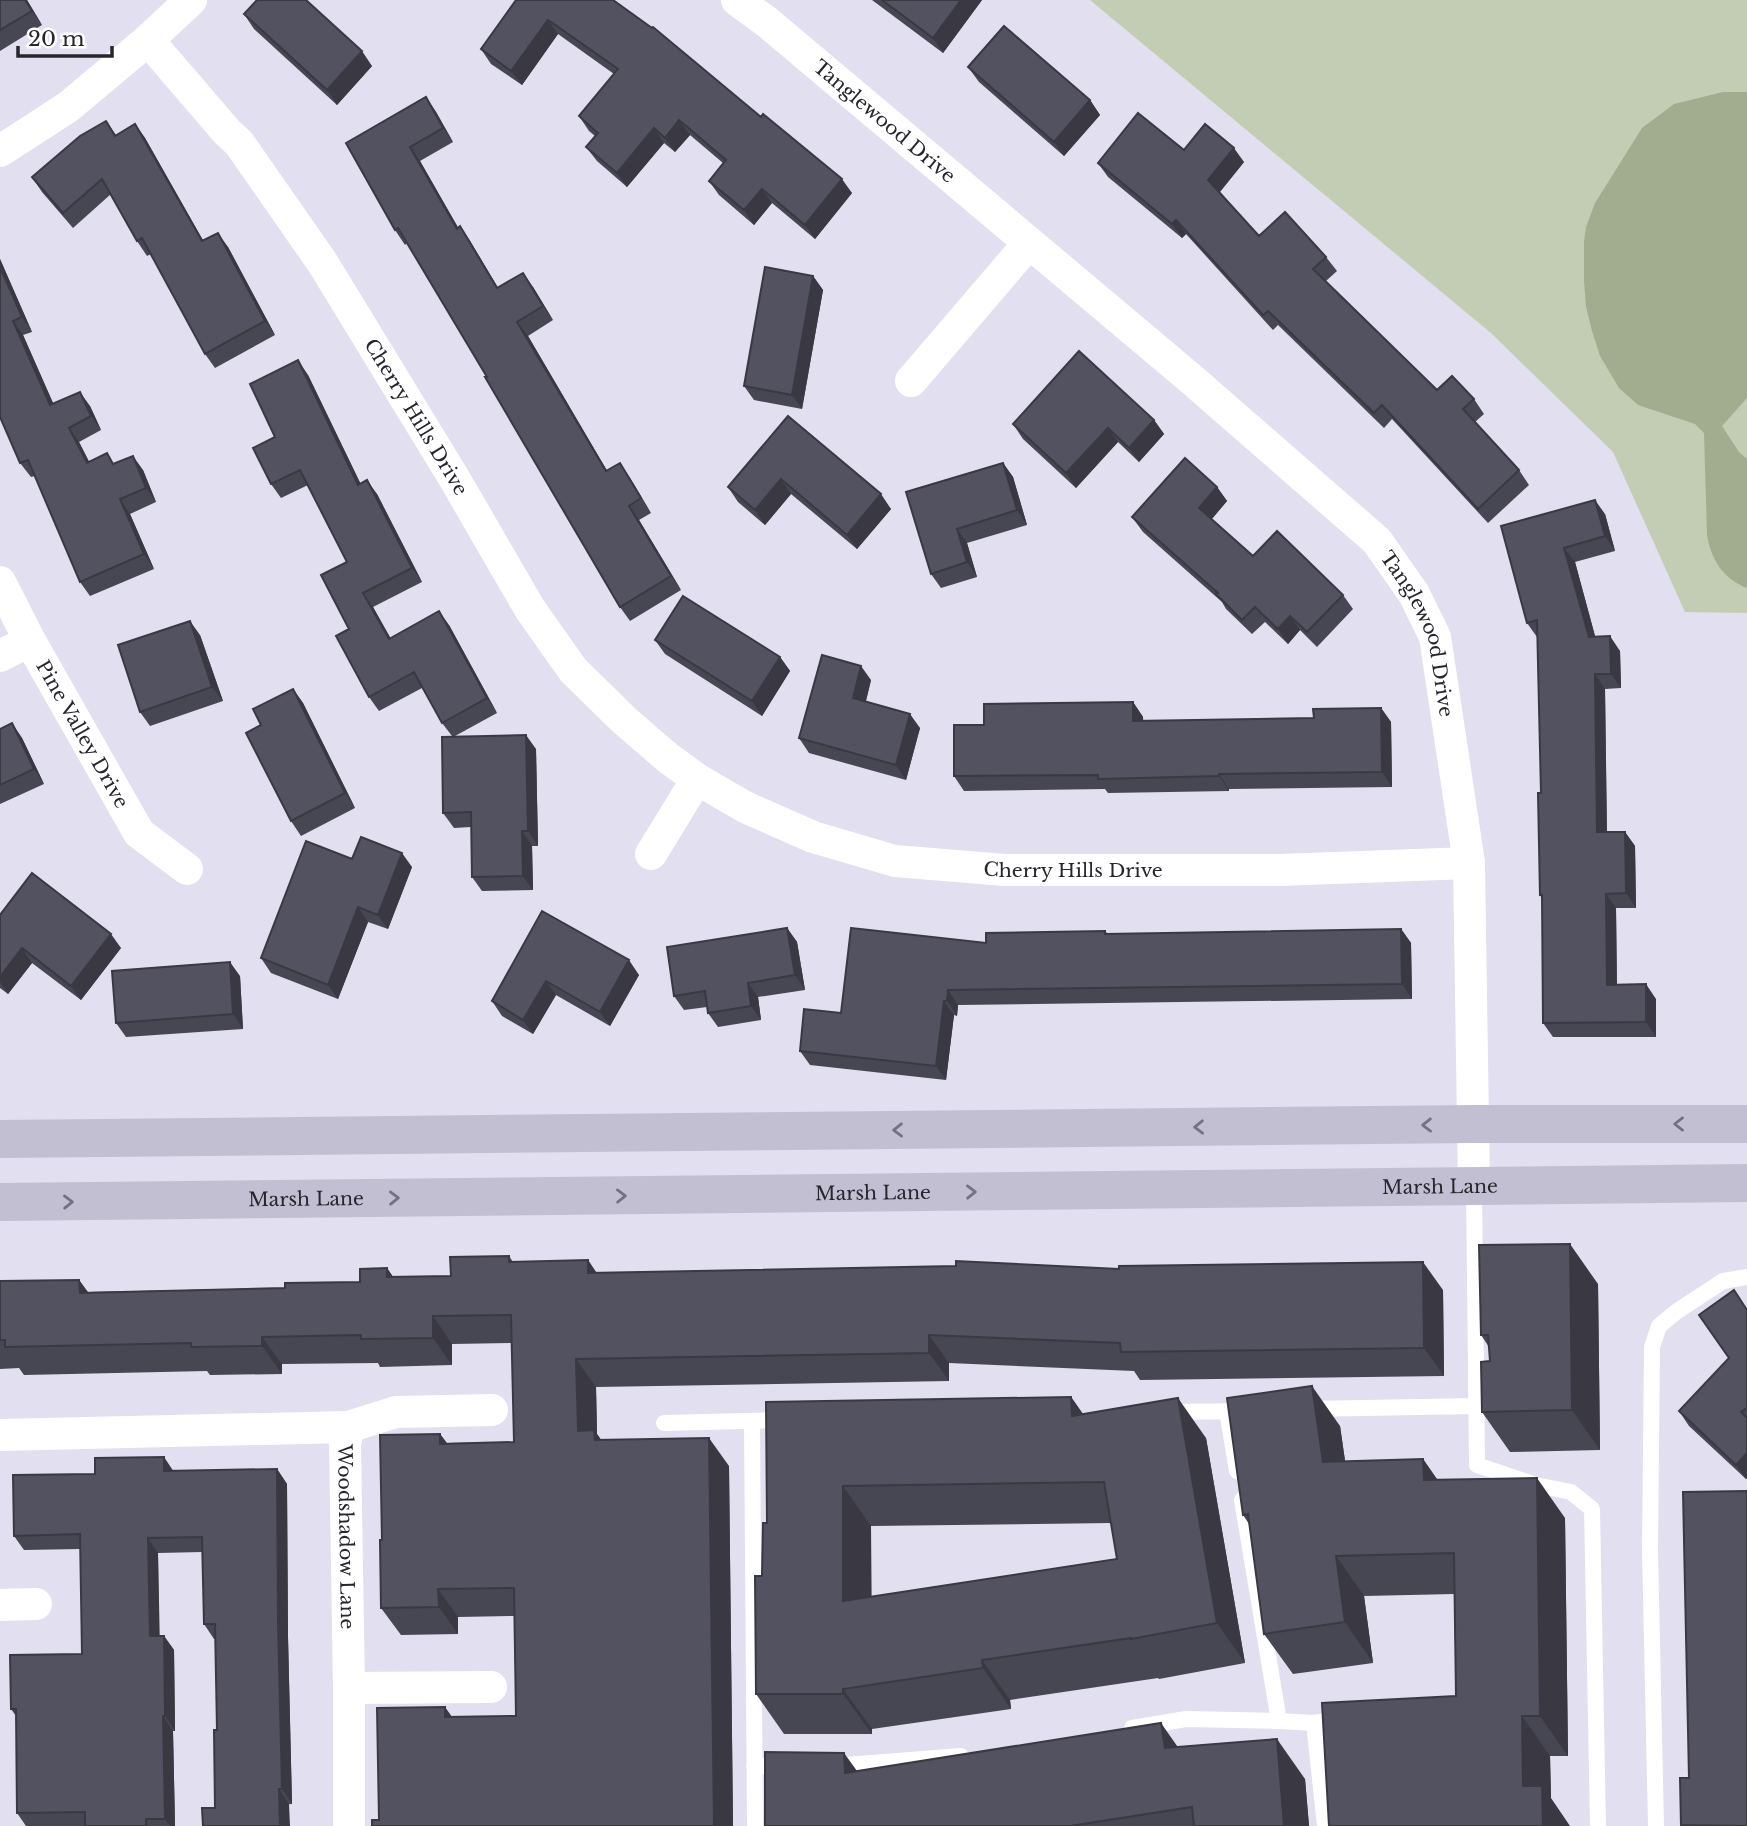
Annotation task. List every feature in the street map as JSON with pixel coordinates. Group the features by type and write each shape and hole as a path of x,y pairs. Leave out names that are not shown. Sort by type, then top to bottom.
{"main road":[{"path":"0,1139 1473,1124 1747,1124"},
{"name":"Marsh Lane","path":"0,1202 1747,1183"}],"street":[{"path":"0,151 68,107 191,0"},
{"name":"Tanglewood Drive","path":"737,0 768,22 1189,378 1377,541 1414,594 1435,638 1469,863 1474,1187"},
{"name":"Cherry Hills Drive","path":"148,40 239,143 322,262 447,466 530,609 573,670 624,720 697,779 745,807 813,837 895,861 1005,870 1280,870 1469,863"},
{"path":"911,381 1029,243"},
{"name":"Pine Valley Drive","path":"0,582 30,641 139,833 187,869"},
{"path":"0,656 30,641"},
{"path":"651,854 697,779"},
{"path":"348,1427 396,1412 492,1410"},
{"name":"Woodshadow Lane","path":"0,1435 348,1427 345,1445 349,1826"},
{"path":"0,1605 36,1604"},
{"path":"349,1688 491,1687"}],"lane":[{"path":"1474,1187 1478,1465 1536,1485 1571,1492 1592,1509 1598,1826"},
{"path":"1656,1826 1650,1550 1653,1347 1659,1326 1676,1311 1723,1281 1747,1276"},
{"path":"1295,1410 1476,1406"},
{"path":"1157,1412 1268,1410"},
{"path":"1227,1411 1279,1721"},
{"path":"664,1423 808,1420"},
{"path":"752,1421 755,1826"},
{"path":"1117,1730 1186,1719 1314,1723 1362,1714"},
{"path":"1314,1723 1325,1826"},
{"path":"754,1766 848,1766 980,1753"}],"shaded area":[{"path":"1090,0 1747,0 1747,613 1685,612 1613,452 1491,333"},
{"path":"1723,92 1747,92 1747,398 1722,426 1739,452 1747,459 1747,588 1725,574 1715,560 1709,544 1704,433 1695,424 1638,405 1619,388 1600,356 1586,307 1584,281 1584,241 1595,203 1642,128 1674,104"}],"building":[{"path":"0,0 25,0 32,11 0,30"},
{"path":"257,0 306,0 362,51 327,90 244,14"},
{"path":"516,0 613,0 653,27 761,117 763,114 842,179 805,225 762,189 744,210 709,181 726,160 679,120 665,138 654,128 617,173 586,147 598,133 579,116 618,69 548,20 511,71 481,49"},
{"path":"882,0 961,0 933,38"},
{"path":"1004,26 1090,100 1054,142 968,67"},
{"path":"426,97 443,128 410,147 457,229 460,226 497,288 523,273 543,306 517,322 606,471 620,463 641,498 629,506 671,576 620,607 487,377 398,228 395,230 346,143"},
{"path":"1138,113 1184,150 1205,124 1234,148 1208,180 1259,236 1285,212 1326,257 1313,269 1437,390 1452,376 1474,399 1463,409 1519,470 1478,509 1382,405 1374,413 1268,311 1263,315 1176,220 1172,224 1098,163"},
{"path":"106,121 115,136 135,124 202,241 218,233 265,321 205,354 142,238 137,241 102,179 63,213 32,177 80,136"},
{"path":"0,267 22,317 13,321 50,405 80,392 91,416 69,428 87,463 107,453 113,464 133,456 146,488 120,499 144,554 80,582 28,460 20,463 0,417"},
{"path":"765,267 813,276 792,395 744,386"},
{"path":"1079,351 1154,420 1129,448 1108,428 1066,473 1013,424"},
{"path":"298,360 358,485 367,480 412,568 363,593 389,639 439,611 487,698 442,723 414,672 369,697 336,636 349,629 321,575 347,562 300,470 271,484 253,448 275,437 250,384"},
{"path":"788,416 881,494 847,535 781,479 755,510 728,487"},
{"path":"1185,458 1217,487 1199,508 1253,556 1277,531 1343,595 1307,632 1290,616 1278,629 1255,607 1242,620 1216,594 1218,593 1132,517"},
{"path":"1003,463 1017,510 957,529 967,562 931,574 906,492"},
{"path":"1595,500 1605,536 1564,548 1589,637 1610,636 1611,674 1595,674 1597,832 1625,832 1626,893 1606,894 1607,985 1646,984 1646,1022 1543,1023 1537,620 1527,623 1501,526"},
{"path":"683,596 780,657 752,701 655,640"},
{"path":"190,621 212,687 140,712 118,645"},
{"path":"822,655 861,666 853,698 910,714 896,765 799,738"},
{"path":"293,689 345,793 291,821 246,733 261,725 253,709"},
{"path":"1133,702 1133,721 1314,718 1313,709 1381,708 1382,772 1098,779 1098,775 954,776 954,725 984,725 984,704"},
{"path":"12,723 34,769 0,785 0,729"},
{"path":"526,735 528,831 522,831 523,876 472,877 471,812 443,813 442,737"},
{"path":"361,837 402,853 378,915 358,907 328,985 261,958 306,841 352,859"},
{"path":"32,873 111,934 71,986 22,948 0,977 0,915"},
{"path":"542,911 629,960 600,1012 546,981 523,1020 492,1001"},
{"path":"787,928 795,975 748,983 751,1006 708,1013 705,991 674,996 667,947"},
{"path":"851,928 986,943 986,933 1105,931 1105,934 1401,929 1402,984 948,990 947,1001 944,1001 936,1066 800,1051 804,1009 841,1013"},
{"path":"230,962 233,1014 116,1023 112,971"},
{"path":"1570,1244 1572,1410 1482,1412 1481,1362 1490,1361 1488,1335 1481,1335 1479,1245"},
{"path":"509,1256 509,1262 588,1260 588,1273 956,1266 956,1261 1119,1269 1119,1266 1423,1262 1424,1348 1121,1352 1120,1343 929,1335 929,1353 576,1359 578,1431 594,1430 595,1440 709,1438 714,1826 372,1826 372,1820 379,1820 377,1708 445,1707 445,1717 516,1716 514,1588 438,1589 439,1607 381,1608 380,1540 380,1435 440,1434 440,1444 514,1442 511,1315 433,1316 433,1338 361,1339 361,1335 262,1337 262,1346 191,1347 191,1343 5,1347 5,1340 0,1340 0,1281 79,1280 80,1293 285,1288 285,1283 360,1282 360,1269 387,1268 387,1277 451,1276 450,1257"},
{"path":"1734,1290 1747,1310 1747,1408 1741,1412 1747,1418 1747,1453 1736,1465 1679,1411 1729,1358 1699,1315"},
{"path":"1312,1386 1323,1462 1423,1459 1424,1480 1537,1478 1540,1716 1522,1716 1523,1786 1542,1786 1543,1826 1329,1826 1322,1703 1456,1696 1454,1553 1336,1556 1345,1622 1264,1634 1248,1514 1243,1515 1227,1398"},
{"path":"1071,1397 1072,1416 1178,1398 1217,1623 1131,1639 982,1660 983,1668 843,1689 843,1694 756,1694 755,1576 762,1576 763,1523 767,1523 766,1402","holes":["1104,1482 1117,1559 843,1601 843,1486"]},
{"path":"164,1457 164,1471 277,1469 282,1789 279,1789 280,1826 203,1826 202,1808 215,1808 214,1730 217,1730 215,1624 204,1624 202,1537 148,1538 150,1636 164,1636 165,1819 146,1819 146,1826 85,1826 85,1812 17,1813 16,1709 11,1709 10,1655 82,1654 80,1534 14,1536 13,1475 95,1474 95,1458"},
{"path":"1747,1491 1747,1826 1681,1825 1680,1778 1689,1778 1683,1492"},
{"path":"1161,1723 1165,1748 1277,1739 1284,1826 1194,1826 1192,1807 1070,1826 765,1826 765,1752 844,1753 845,1773"}]}
